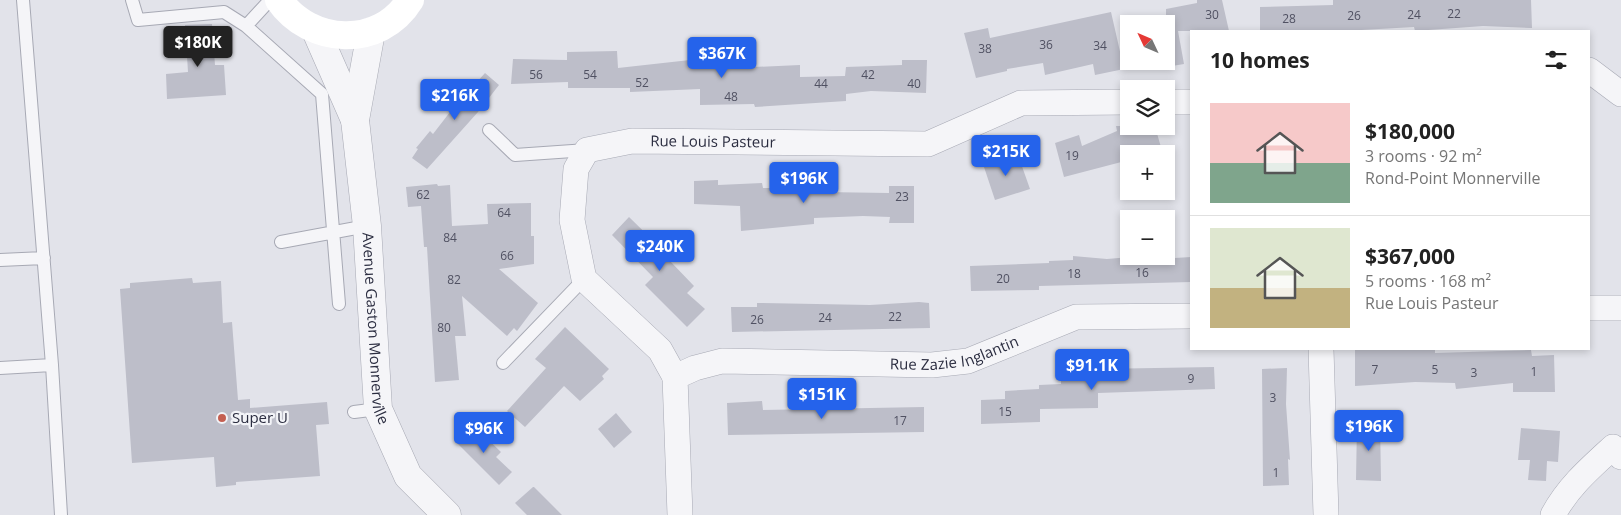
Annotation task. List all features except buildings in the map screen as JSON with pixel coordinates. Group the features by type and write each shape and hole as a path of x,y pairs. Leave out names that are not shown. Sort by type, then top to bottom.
{"main road":[{"path":"279,0 300,22 316,31 334,36 353,36 371,32 390,22 410,0"}],"street":[{"name":"Avenue Gaston Monnerville","path":"316,31 355,120"},
{"name":"Avenue Gaston Monnerville","path":"371,32 355,120 367,226 366,411 408,476 447,515"},
{"path":"1590,71 1621,94"},
{"name":"Rue Louis Pasteur","path":"587,150 632,141 928,144 1022,103 1120,102"},
{"path":"1175,102 1190,102"},
{"path":"587,150 576,169 572,220 584,279 660,350 675,377 680,515"},
{"path":"1590,308 1621,308"},
{"name":"Rue Zazie Inglantin","path":"675,377 695,368 722,360 932,366 968,361 1076,317 1190,316"},
{"path":"1321,350 1326,515"},
{"path":"1553,515 1562,497 1584,473 1618,446"}],"lane":[{"path":"23,0 52,365 61,515"},
{"path":"132,0 138,20 224,12 246,26 322,94 339,304"},
{"path":"246,26 270,0"},
{"path":"489,130 515,155 587,150"},
{"path":"281,242 334,234 367,226"},
{"path":"0,260 44,258"},
{"path":"503,363 584,279"},
{"path":"0,368 52,365"}],"place":[{"name":"Super U","path":"222,418"}]}
